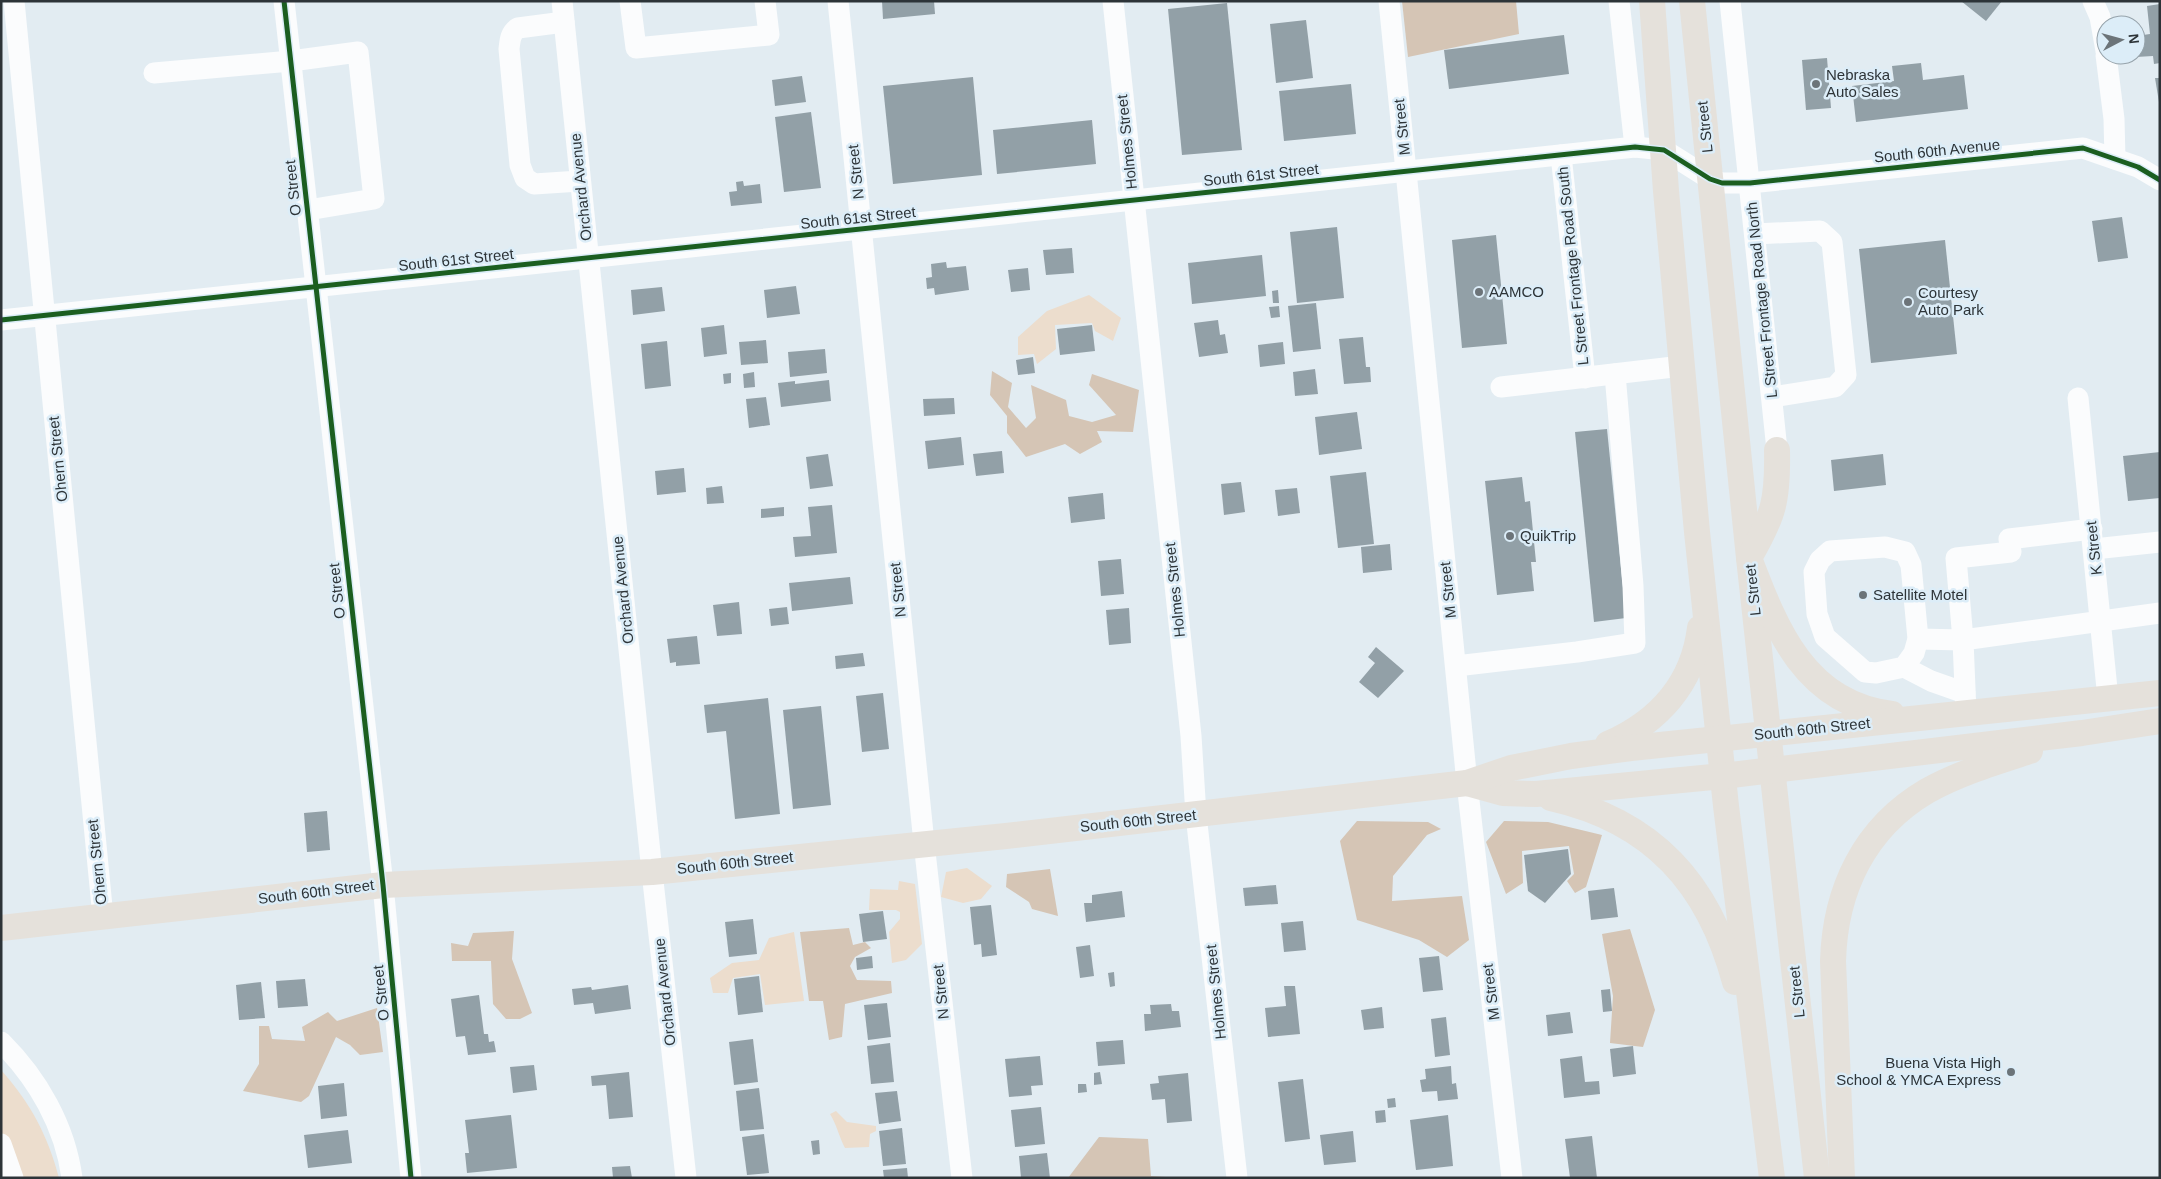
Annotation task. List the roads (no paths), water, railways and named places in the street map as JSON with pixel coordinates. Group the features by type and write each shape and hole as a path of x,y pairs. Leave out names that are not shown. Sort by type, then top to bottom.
{"main road":[{"path":"1652,1 1703,593 1722,776 1772,1178"},
{"name":"L Street","path":"1692,1 1749,558 1817,1178"},
{"path":"1777,450 1778,476 1773,512 1767,528 1749,558 1778,630 1794,655 1809,673 1831,692 1851,704 1883,713 1918,718"},
{"path":"1571,756 1624,737 1650,721 1662,709 1679,686 1694,657 1700,629 1703,593"},
{"name":"South 60th Street","path":"1,928 383,884 652,872 1196,815 1467,784 1511,768 1571,756 1719,738 1918,718 1965,703 2108,699 2160,693"},
{"name":"South 60th Street","path":"1467,784 1503,793 1536,794 1722,776 2160,722"},
{"path":"1842,1178 1833,961 1838,909 1849,877 1864,851 1887,822 1910,802 1927,791 1997,761 2082,733"},
{"path":"1536,794 1587,808 1629,828 1664,854 1692,885 1712,918 1729,959 1761,1091"}],"street":[{"name":"Ohern Street","path":"14,1 103,917"},
{"name":"O Street","path":"284,1 383,884 411,1178"},
{"path":"630,1 636,48 769,35 765,1"},
{"name":"N Street","path":"838,1 924,843 962,1178"},
{"name":"Holmes Street","path":"1113,1 1191,736 1196,815 1237,1178"},
{"name":"M Street","path":"1389,1 1467,784 1512,1178"},
{"path":"1620,1 1635,147"},
{"name":"L Street Frontage Road North","path":"1730,1 1777,450"},
{"path":"2092,1 2099,15"},
{"path":"563,11 518,28 510,37 509,50 520,165 525,178 534,184 580,181"},
{"name":"Orchard Avenue","path":"563,11 652,872 686,1178"},
{"path":"154,73 291,61 358,52 374,199 308,210"},
{"path":"2107,65 2114,119 2115,159"},
{"name":"South 61st Street","path":"1,320 1133,202 1635,147 1664,150 1710,180"},
{"name":"South 60th Avenue","path":"1710,180 1722,183 1750,183 2083,148 2138,167 2160,180"},
{"name":"L Street Frontage Road South","path":"1561,155 1585,378"},
{"path":"1755,234 1820,231 1832,242 1846,375 1835,387 1772,397"},
{"path":"1501,387 1682,366"},
{"path":"1456,666 1635,643 1633,586 1615,374"},
{"name":"K Street","path":"2078,398 2108,699"},
{"path":"1965,703 1963,640 1956,558 2011,552 2009,539 2093,539 2160,542"},
{"path":"1904,667 1914,654 1918,639 1911,565 1905,552 1885,547 1830,552 1820,560 1814,572 1817,614 1826,637 1865,672 1876,673 1904,667 1931,681 1965,703"},
{"path":"1918,639 1963,640 2160,613"},
{"path":"1,1042 20,1061 46,1099 60,1130 70,1161 72,1178"},
{"path":"1,1144 13,1178"}],"place":[{"name":"Nebraska Auto Sales","path":"1816,84"},
{"name":"AAMCO","path":"1479,292"},
{"name":"Courtesy Auto Park","path":"1908,302"},
{"name":"QuikTrip","path":"1510,536"},
{"name":"Satellite Motel","path":"1863,595"},
{"name":"Buena Vista High School & YMCA Express","path":"2011,1072"}]}
